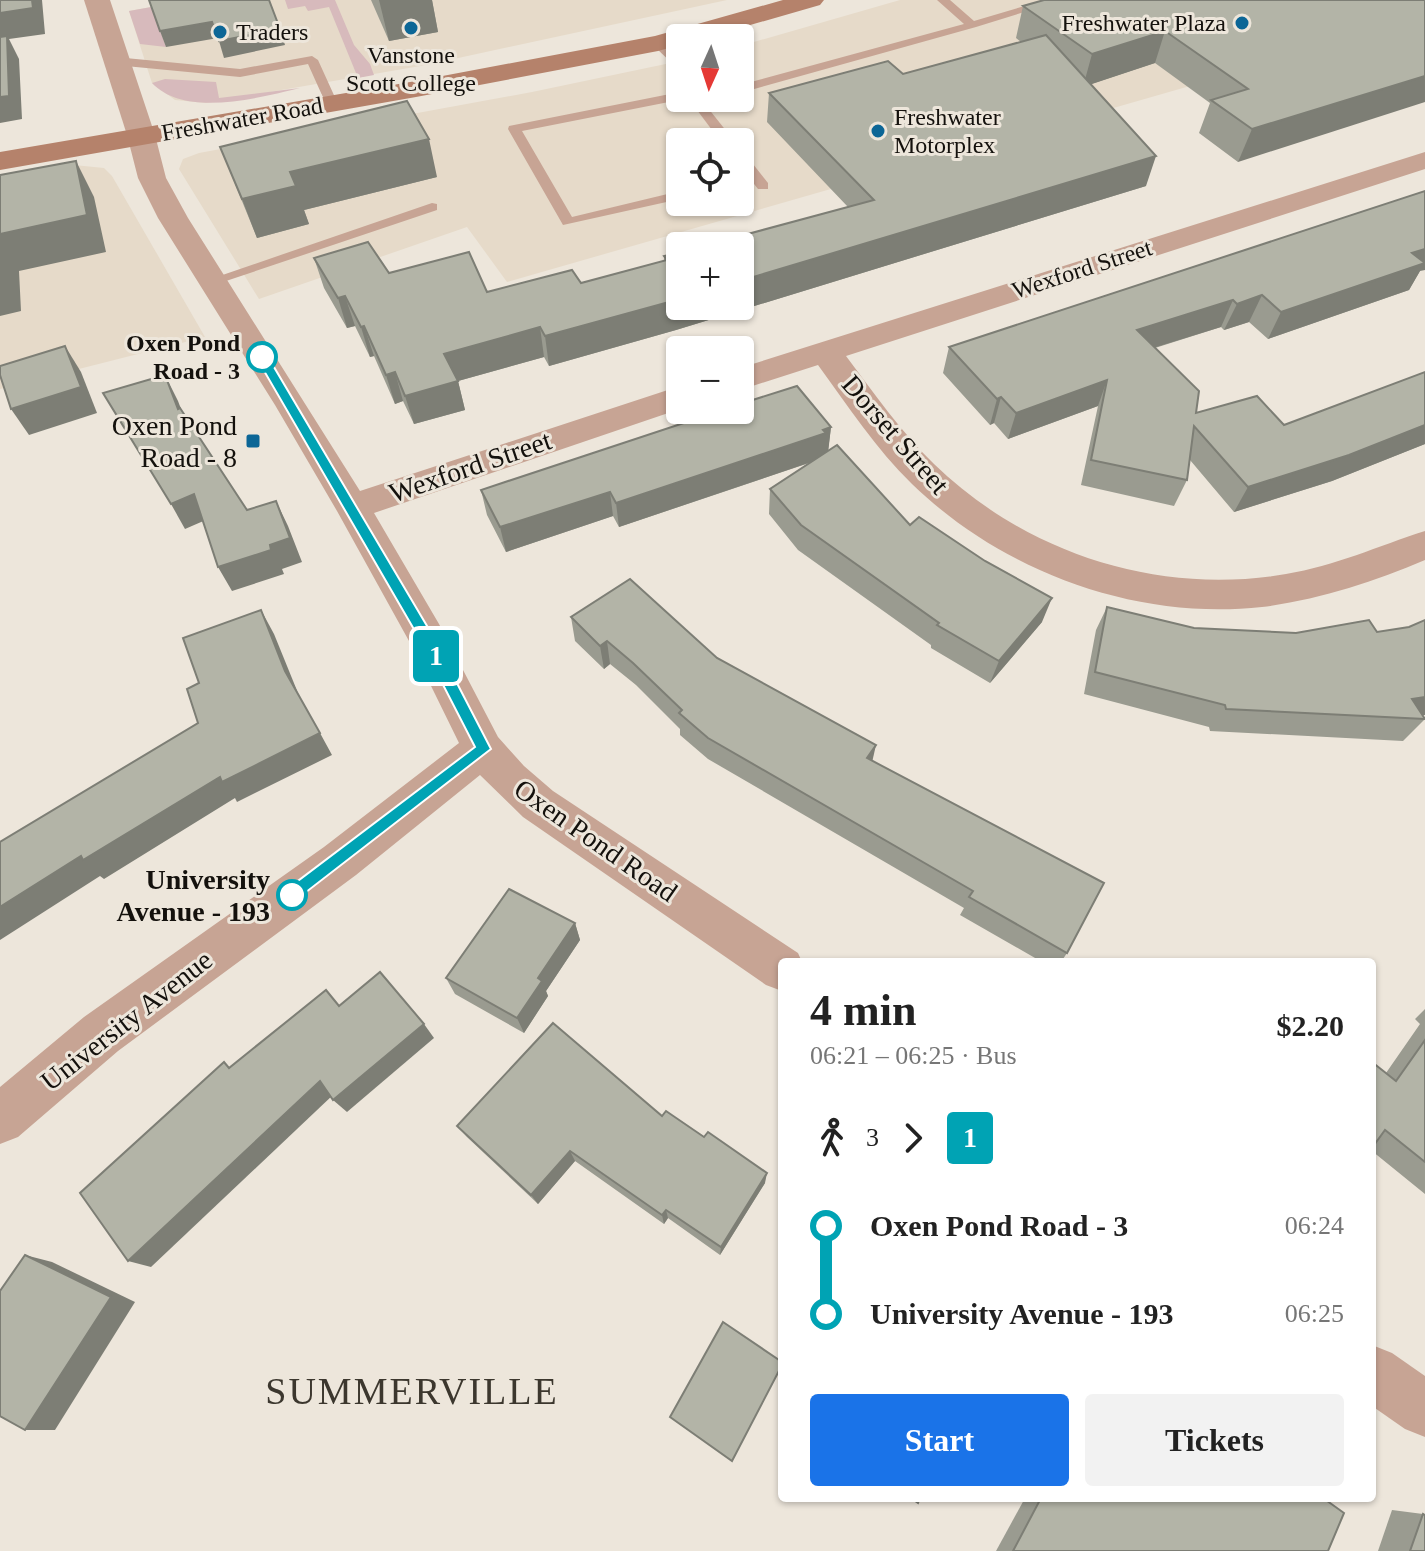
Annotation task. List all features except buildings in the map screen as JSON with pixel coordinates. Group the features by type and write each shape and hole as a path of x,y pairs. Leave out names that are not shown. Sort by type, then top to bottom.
{"main road":[{"name":"Freshwater Road","path":"0,161 332,104 658,43 811,0"}],"street":[{"path":"97,0 141,135"},
{"name":"Oxen Pond Road","path":"141,135 152,178 352,507 425,635 483,749 509,779 538,804 778,966"},
{"name":"Wexford Street","path":"754,375 1425,160"},
{"name":"Dorset Street","path":"825,352 923,474 966,510 1008,539 1055,562 1111,580 1177,592 1238,594 1299,586 1348,574 1425,545"},
{"name":"Wexford Street","path":"352,507 666,402"},
{"name":"University Avenue","path":"0,1119 101,1034 340,861 483,749"},
{"path":"1376,1376 1425,1409"}],"lane":[{"path":"943,0 972,25"},
{"path":"754,85 1057,0"},
{"path":"658,43 666,52"},
{"path":"115,61 240,73 312,60 332,104"},
{"path":"666,99 514,129 568,222 666,198"},
{"path":"705,112 717,128"},
{"path":"212,281 432,207"}],"shaded area":[{"path":"190,0 727,0 426,65 206,103 175,100 152,83 129,11"},
{"path":"190,0 157,21 166,47 140,44 129,11"},
{"path":"285,0 335,0 354,45 370,64 374,75 358,78 329,7 308,11 305,6 288,9"},
{"path":"900,0 1425,0 1249,69 754,211 754,128 666,128 666,216 737,216 681,232 666,232 666,236 507,282 467,227 259,299 179,169 183,159 199,153 532,92 666,64 666,112 754,112 754,42"},
{"path":"165,79 216,82 219,98 300,88 243,100 202,103 166,94 152,83"},
{"path":"74,165 104,168 112,176 205,337 0,389 0,179"}],"bus line":[{"name":"1","path":"262,357 425,635 483,749 428,795 292,895"}],"place":[{"name":"Freshwater Plaza","path":"1242,23"},
{"name":"Vanstone Scott College","path":"411,28"},
{"name":"Traders","path":"220,32"},
{"name":"Freshwater Motorplex","path":"878,131"},
{"name":"Oxen Pond Road - 3","path":"262,357"},
{"name":"Oxen Pond Road - 8","path":"253,441"},
{"name":"University Avenue - 193","path":"292,895"}],"district":[{"name":"SUMMERVILLE","path":"412,1391"}]}
